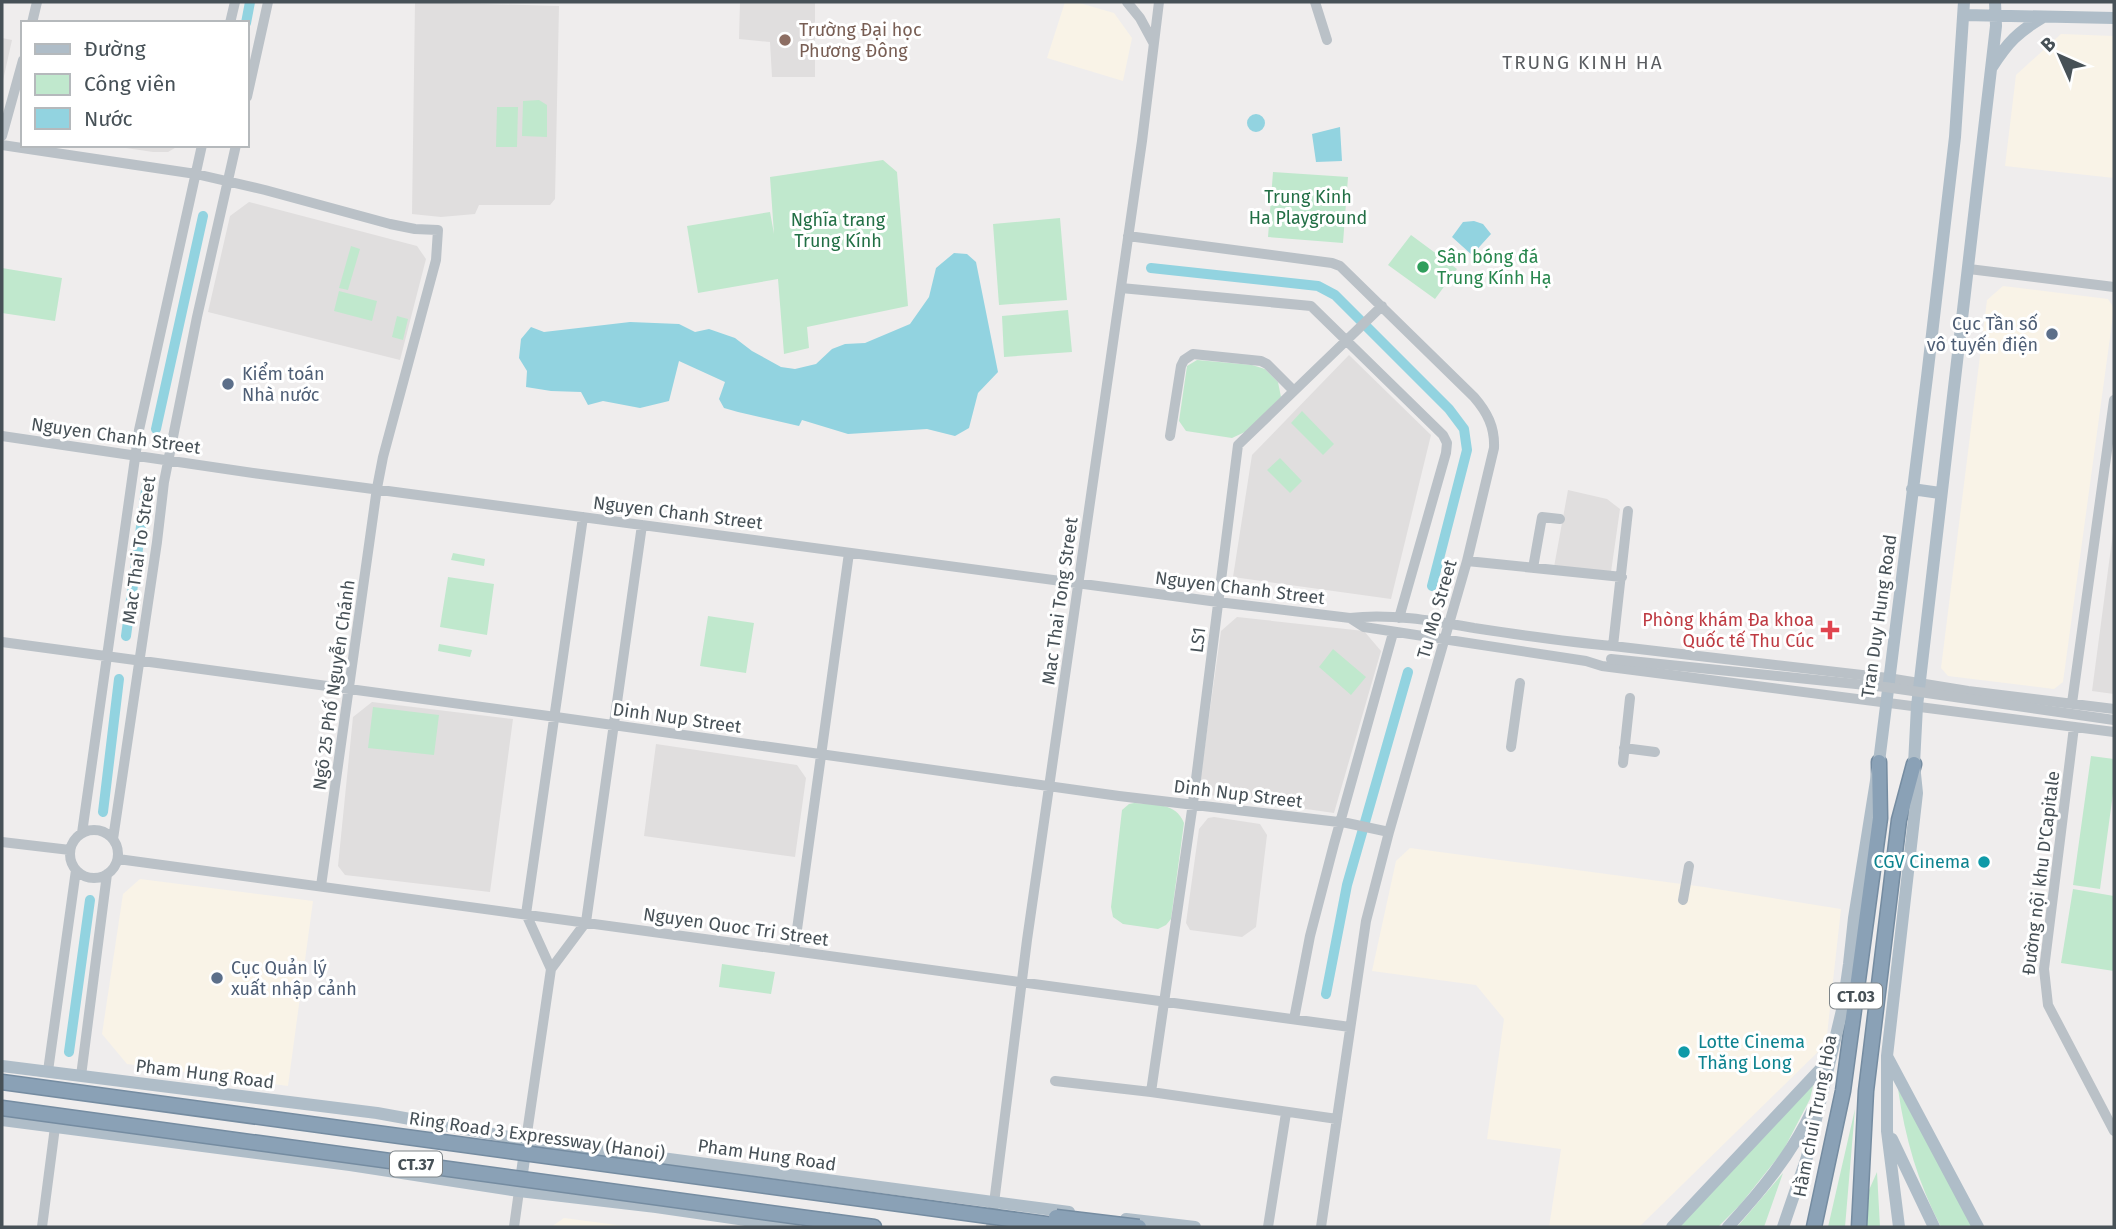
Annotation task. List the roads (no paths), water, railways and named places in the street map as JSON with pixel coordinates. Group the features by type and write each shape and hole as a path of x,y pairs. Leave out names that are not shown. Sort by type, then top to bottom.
{"highway":[{"name":"Hầm chui Trung Hòa","path":"1814,1227 1845,1077 1880,818 1879,762"},
{"name":"CT.03","path":"1859,1227 1866,1091 1899,820 1914,764"},
{"name":"Ring Road 3 Expressway (Hanoi)","path":"2,1082 1068,1227"},
{"name":"CT.37","path":"2,1108 874,1227"},
{"path":"798,1191 841,1188 1139,1227"},
{"path":"830,1221 862,1227"}],"main road":[{"path":"1899,1227 1887,1131 1887,1056 1917,793 1914,764 1917,706 1940,493 1969,269 1995,2"},
{"path":"1964,8 1995,17 2114,18"},
{"name":"Tran Duy Hung Road","path":"1784,1225 1807,1157 1843,1006 1853,918 1879,762 1952,163 1964,8"},
{"path":"1990,70 2007,43 2020,31 2043,17"},
{"path":"1912,489 1940,493"},
{"path":"1887,1056 1979,1227"},
{"path":"1672,1227 1830,1059"},
{"name":"Pham Hung Road","path":"2,1066 377,1113 526,1140 994,1204 1195,1227"},
{"path":"1728,1227 1777,1171 1801,1133 1822,1091"},
{"path":"2,1120 794,1227"},
{"path":"1887,1131 1934,1227"},
{"path":"519,1191 526,1140"}],"street":[{"path":"32,21 37,2"},
{"path":"230,21 235,2"},
{"path":"248,92 268,2"},
{"path":"1127,2 1140,18 1153,42"},
{"name":"Mac Thai Tong Street","path":"991,1227 1035,884 1051,786 1159,2"},
{"path":"1315,2 1327,40"},
{"path":"2,136 21,67"},
{"path":"2,145 227,181"},
{"name":"Mac Thai To Street","path":"82,833 135,454 202,147"},
{"name":"Mac Thai To Street","path":"113,839 169,459 236,147"},
{"name":"Ngõ 25 Phố Nguyễn Chánh","path":"227,181 438,230 436,260 377,488 321,886"},
{"name":"Tu Mo Street","path":"1128,236 1332,263 1348,272 1474,397 1486,413 1493,429 1494,448 1467,561 1366,921 1321,1227"},
{"path":"1969,269 2114,287"},
{"name":"Tu Mo Street","path":"1121,288 1307,304 1351,336 1440,432 1447,443 1446,453 1399,618"},
{"name":"LS1","path":"1151,1092 1193,803 1238,445 1382,306"},
{"path":"1170,436 1181,366 1184,360 1194,354 1261,361 1268,364 1294,391"},
{"path":"2072,703 2114,400"},
{"name":"Nguyen Chanh Street","path":"2,436 253,473 1218,602 1350,618 1399,618 1589,645 1888,678 2114,709"},
{"path":"1613,646 1628,511"},
{"path":"551,969 526,914 583,517"},
{"path":"1532,568 1542,517 1560,519"},
{"path":"526,1140 551,969 586,922 642,525"},
{"path":"793,951 849,553"},
{"path":"1467,561 1622,577"},
{"name":"Nguyen Chanh Street","path":"1350,618 1364,627 1394,633 1586,661 1602,666 2114,732"},
{"name":"Tu Mo Street","path":"1294,1019 1310,936 1394,633"},
{"name":"Dinh Nup Street","path":"2,642 1051,786 1343,822 1389,832"},
{"path":"1589,645 1611,659"},
{"path":"1586,661 1611,659 1885,687 2114,720"},
{"path":"1826,694 1840,688 1842,684 1841,676 1836,672"},
{"path":"1511,747 1520,683"},
{"path":"1961,713 1951,704 1953,698 1968,691"},
{"path":"1623,763 1630,698"},
{"name":"Đường nội khu D'Capitale","path":"2074,727 2044,969 2045,993 2054,1018 2114,1131"},
{"path":"1625,748 1655,752"},
{"path":"48,1072 75,870 70,850 82,833 99,830 113,839 118,849 118,859 107,874 81,1076"},
{"path":"2,842 70,850"},
{"name":"Nguyen Quoc Tri Street","path":"118,859 1350,1027"},
{"path":"1683,900 1689,866"},
{"path":"75,870 90,878 107,874"},
{"path":"1055,1082 1151,1092 1336,1119"},
{"path":"1268,1227 1286,1113"},
{"path":"43,1227 55,1126"},
{"path":"514,1227 519,1191"}],"water":[{"path":"1256,114 1262,117 1265,123 1262,129 1256,132 1250,129 1247,123 1250,117"},
{"path":"1340,127 1342,161 1316,162 1312,134"},
{"path":"1463,222 1483,224 1491,234 1472,255 1452,237"},
{"path":"954,253 967,254 976,262 998,372 978,393 969,428 955,436 927,429 848,434 802,420 799,426 738,412 724,408 719,399 725,382 679,361 669,401 640,408 603,401 588,405 581,392 526,387 527,371 519,358 521,339 531,327 544,332 630,322 679,324 695,332 709,329 735,338 781,367 795,369 816,364 832,349 845,344 865,343 910,324 929,297 936,268"}],"waterway":[{"path":"246,21 250,2"},
{"path":"156,429 203,216"},
{"path":"1151,268 1318,286 1335,295 1449,409 1464,429 1467,450 1432,586"},
{"path":"126,636 147,483"},
{"path":"1326,994 1347,885 1408,672"},
{"path":"103,812 119,679"},
{"path":"69,1052 90,900"}],"place":[{"name":"Trường Đại học Phương Đông","path":"785,40"},
{"name":"Sân bóng đá Trung Kính Hạ","path":"1423,267"},
{"name":"Cục Tần số vô tuyến điện","path":"2052,334"},
{"name":"Kiểm toán Nhà nước","path":"228,384"},
{"name":"Phòng khám Đa khoa Quốc tế Thu Cúc","path":"1830,630"},
{"name":"CGV Cinema","path":"1984,862"},
{"name":"Cục Quản lý xuất nhập cảnh","path":"217,978"},
{"name":"Lotte Cinema Thăng Long","path":"1684,1052"}],"district":[{"name":"TRUNG KINH HA","path":"1583,62"}],"park label":[{"name":"Trung Kinh Ha Playground","path":"1308,207"},
{"name":"Nghĩa trang Trung Kính","path":"838,230"}]}
